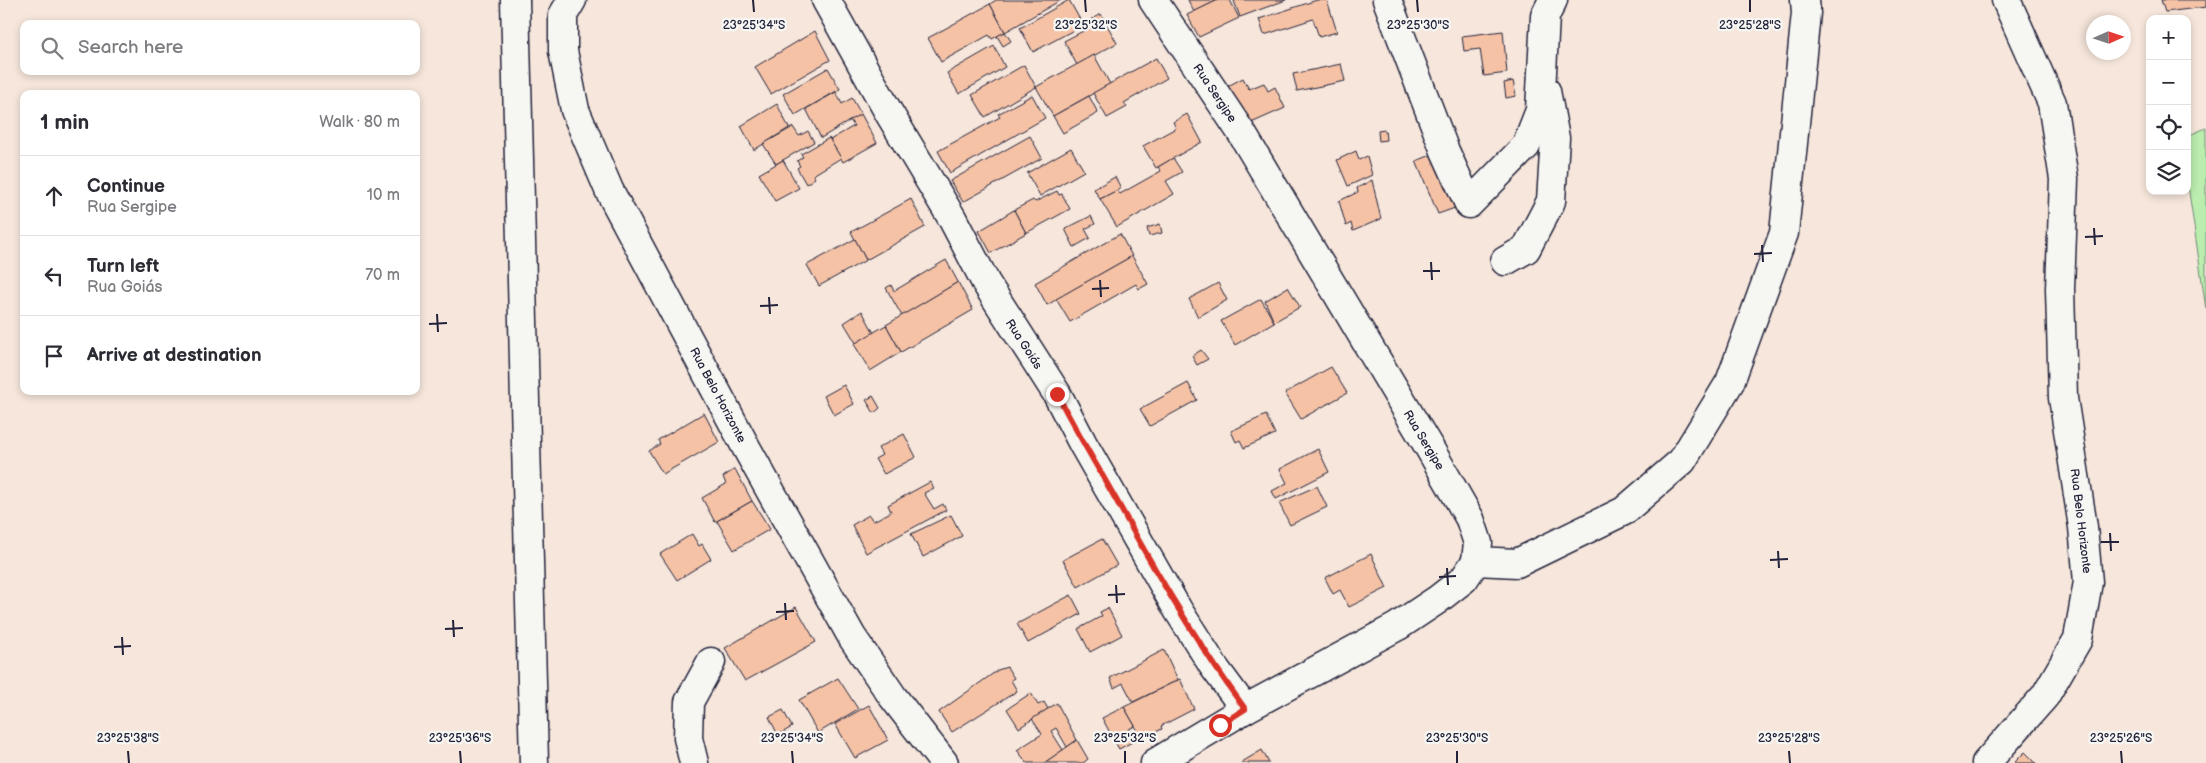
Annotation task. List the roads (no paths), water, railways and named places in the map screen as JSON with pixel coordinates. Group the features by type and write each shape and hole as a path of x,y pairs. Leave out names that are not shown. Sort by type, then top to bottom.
{"street":[{"path":"515,0 534,763"},
{"name":"Rua Belo Horizonte","path":"572,0 563,15 563,51 566,68 575,110 610,190 747,449 852,637 892,697 944,763"},
{"name":"Rua Goiás","path":"826,0 952,218 986,283 1057,394 1083,444 1178,610 1214,667 1245,709"},
{"name":"Rua Sergipe","path":"1153,0 1241,132 1430,449 1470,519 1478,543 1476,561"},
{"path":"1387,0 1445,152 1469,204 1526,146 1540,110 1545,16 1553,0"},
{"path":"1155,763 1245,709 1398,626 1464,579 1476,561 1517,563 1624,511 1682,461 1730,382 1784,233 1806,13 1805,0"},
{"name":"Rua Belo Horizonte","path":"1986,763 2045,696 2078,639 2088,582 2083,528 2063,398 2060,289 2064,179 2052,102 2006,0"},
{"path":"1505,262 1526,249 1551,200 1555,138 1542,72"},
{"path":"694,763 688,738 689,702 711,662"}]}
